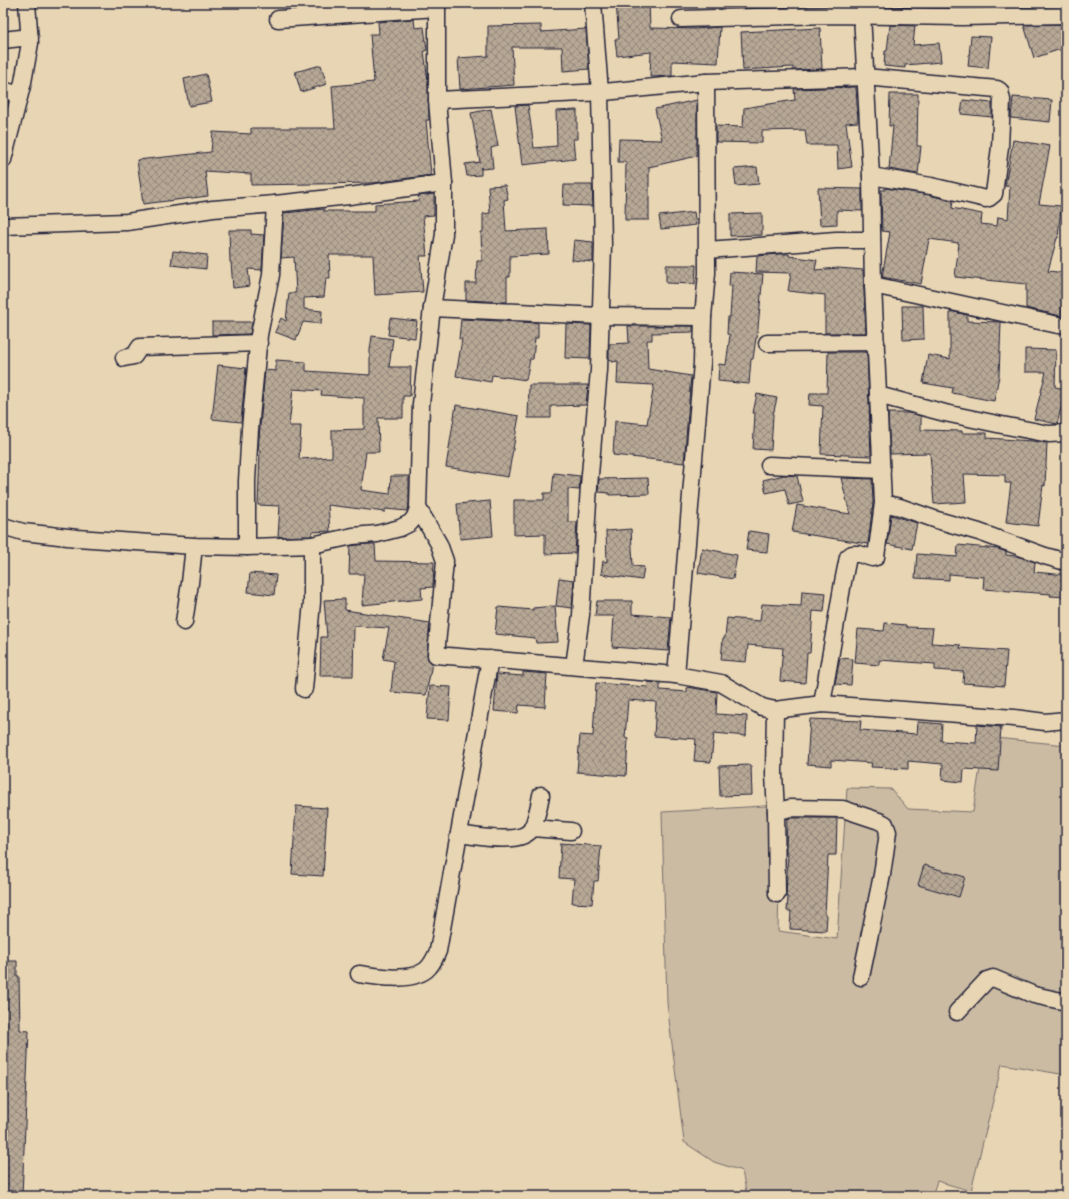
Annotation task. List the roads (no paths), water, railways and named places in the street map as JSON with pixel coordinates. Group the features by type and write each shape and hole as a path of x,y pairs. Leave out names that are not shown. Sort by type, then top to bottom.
{"street":[{"path":"3,160 30,43 27,3"},
{"path":"574,666 581,615 589,486 599,370 603,244 600,92 594,3"},
{"path":"3,526 23,532 77,538 194,546 247,547 312,545 353,536 376,534 400,528 410,523 415,517 418,508 422,404 432,308 444,234 444,183 437,100 437,5 278,19"},
{"path":"681,19 863,9 962,17 1066,15"},
{"path":"822,704 848,558 852,554 859,554 872,558 876,557 883,502 873,285 871,176 863,9"},
{"path":"3,40 30,37"},
{"path":"437,100 600,92 706,82 866,77 997,89 1000,91 1002,100 1000,147 994,194 989,198 986,199 931,186 871,176"},
{"path":"676,675 702,363 703,317 707,273 706,82"},
{"path":"3,90 19,95"},
{"path":"3,226 127,222 212,209 349,196 444,183"},
{"path":"247,547 247,481 250,429 259,343 271,275 275,204"},
{"path":"707,250 836,240 872,240"},
{"path":"873,285 1058,325"},
{"path":"432,308 600,316 703,317"},
{"path":"767,343 876,342"},
{"path":"124,358 134,356 140,347 259,343"},
{"path":"878,395 995,424 1049,434 1066,433"},
{"path":"769,465 882,470"},
{"path":"883,502 979,532 1066,562"},
{"path":"418,508 439,544 445,561 436,655 676,675 722,683 762,707 776,710 822,704 1014,718 1045,722 1066,720"},
{"path":"304,689 312,602 312,545"},
{"path":"184,622 194,546"},
{"path":"359,974 391,979 414,975 426,970 434,961 438,952 490,659"},
{"path":"776,710 774,774 777,894"},
{"path":"459,834 487,838 522,836 528,833 532,828 541,795"},
{"path":"776,812 790,808 843,809 885,824 888,832 882,875 861,977"},
{"path":"532,828 571,831"},
{"path":"957,1012 987,980 993,978 1034,995 1066,1002"}]}
